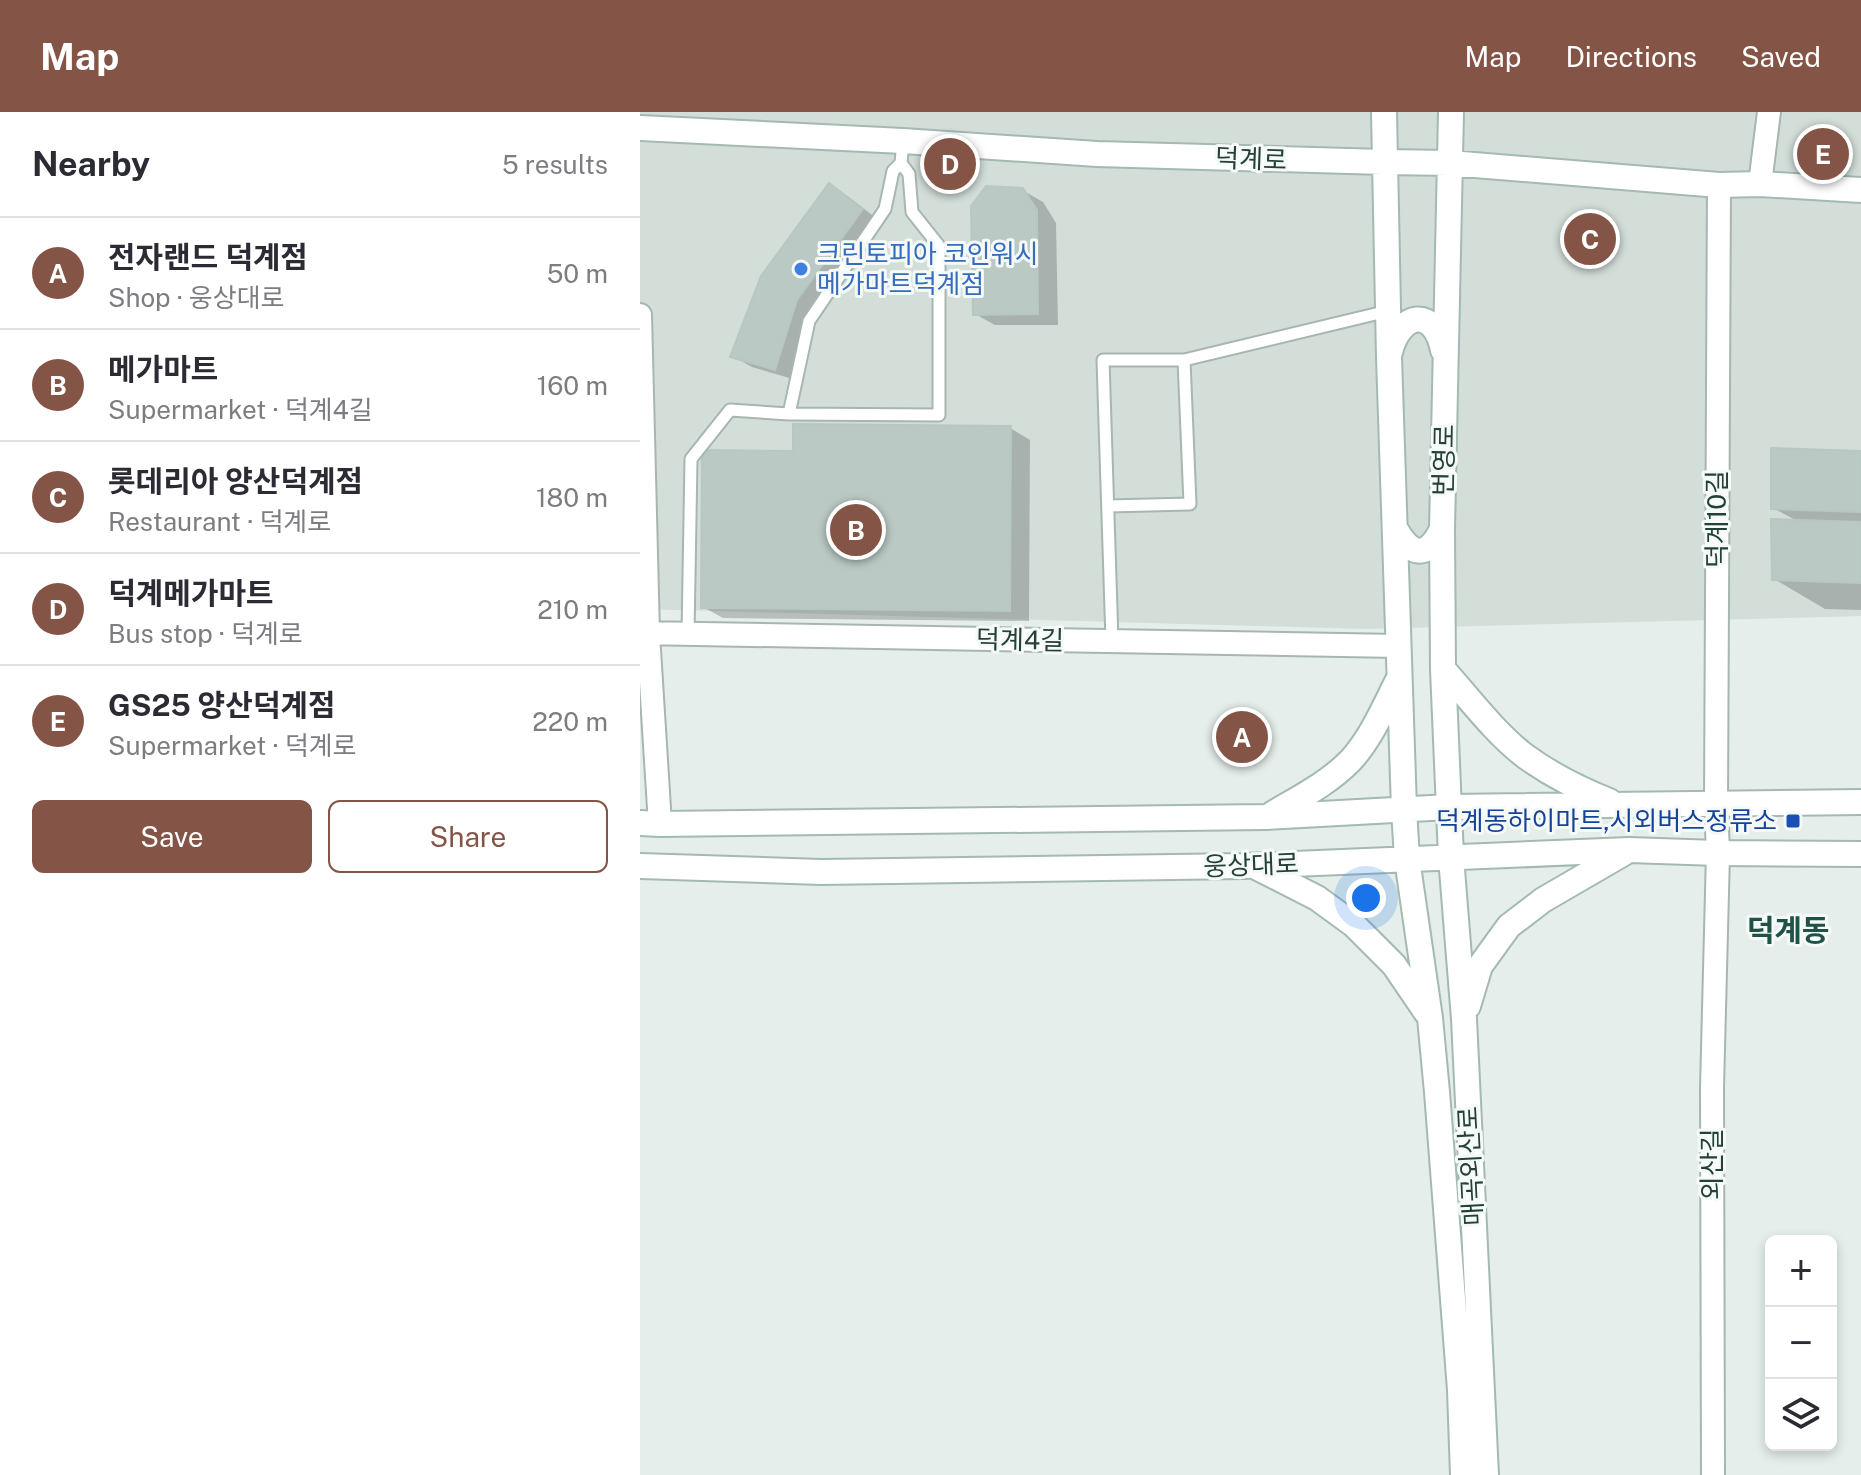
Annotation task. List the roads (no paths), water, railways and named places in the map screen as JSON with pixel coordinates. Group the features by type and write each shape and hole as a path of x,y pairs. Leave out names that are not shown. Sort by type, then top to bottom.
{"main road":[{"path":"1384,112 1384,162"},
{"name":"번영로","path":"1451,112 1442,529 1443,669 1451,857"},
{"name":"덕계로","path":"640,128 902,152 1450,163 1719,185 1760,184 1861,190"},
{"name":"매곡외산로","path":"1384,162 1407,859 1430,1018 1460,1390 1463,1475"},
{"path":"1389,357 1397,332 1407,322 1416,319 1427,321 1436,329 1446,361"},
{"path":"1395,528 1410,549 1420,552 1430,548 1442,529"},
{"path":"1443,669 1524,755 1570,785 1618,805"},
{"path":"1266,817 1323,784 1351,760 1369,734 1400,676"},
{"name":"웅상대로","path":"650,823 1266,817 1449,807 1861,802"},
{"path":"1464,1019 1480,966 1509,926 1543,900 1629,850"},
{"name":"웅상대로","path":"640,866 821,872 1254,866 1629,850 1861,854"},
{"name":"매곡외산로","path":"1451,857 1464,1019 1486,1475"},
{"path":"1254,866 1317,898 1354,925 1394,965 1430,1018"}],"street":[{"path":"1760,184 1769,112"},
{"name":"덕계10길","path":"1718,853 1719,185"},
{"path":"640,315 650,823"},
{"name":"덕계4길","path":"644,633 1399,646"},
{"name":"외산길","path":"1713,1475 1712,1088 1718,853"}],"lane":[{"path":"789,414 809,321 885,209 893,171 902,152"},
{"path":"688,635 691,459 730,410 789,414 939,415 939,246 912,212 909,174 902,152"},
{"path":"1112,641 1103,360 1184,360 1388,311"},
{"path":"1108,506 1190,504 1184,360"}],"place":[{"name":"GS25 양산덕계점","path":"1823,154"},
{"name":"덕계메가마트","path":"950,164"},
{"name":"롯데리아 양산덕계점","path":"1590,239"},
{"name":"크린토피아 코인워시 메가마트덕계점","path":"801,269"},
{"name":"메가마트","path":"856,530"},
{"name":"전자랜드 덕계점","path":"1242,737"},
{"name":"덕계동하이마트,시외버스정류소","path":"1793,821"}],"district":[{"name":"덕계동","path":"1788,931"}]}
